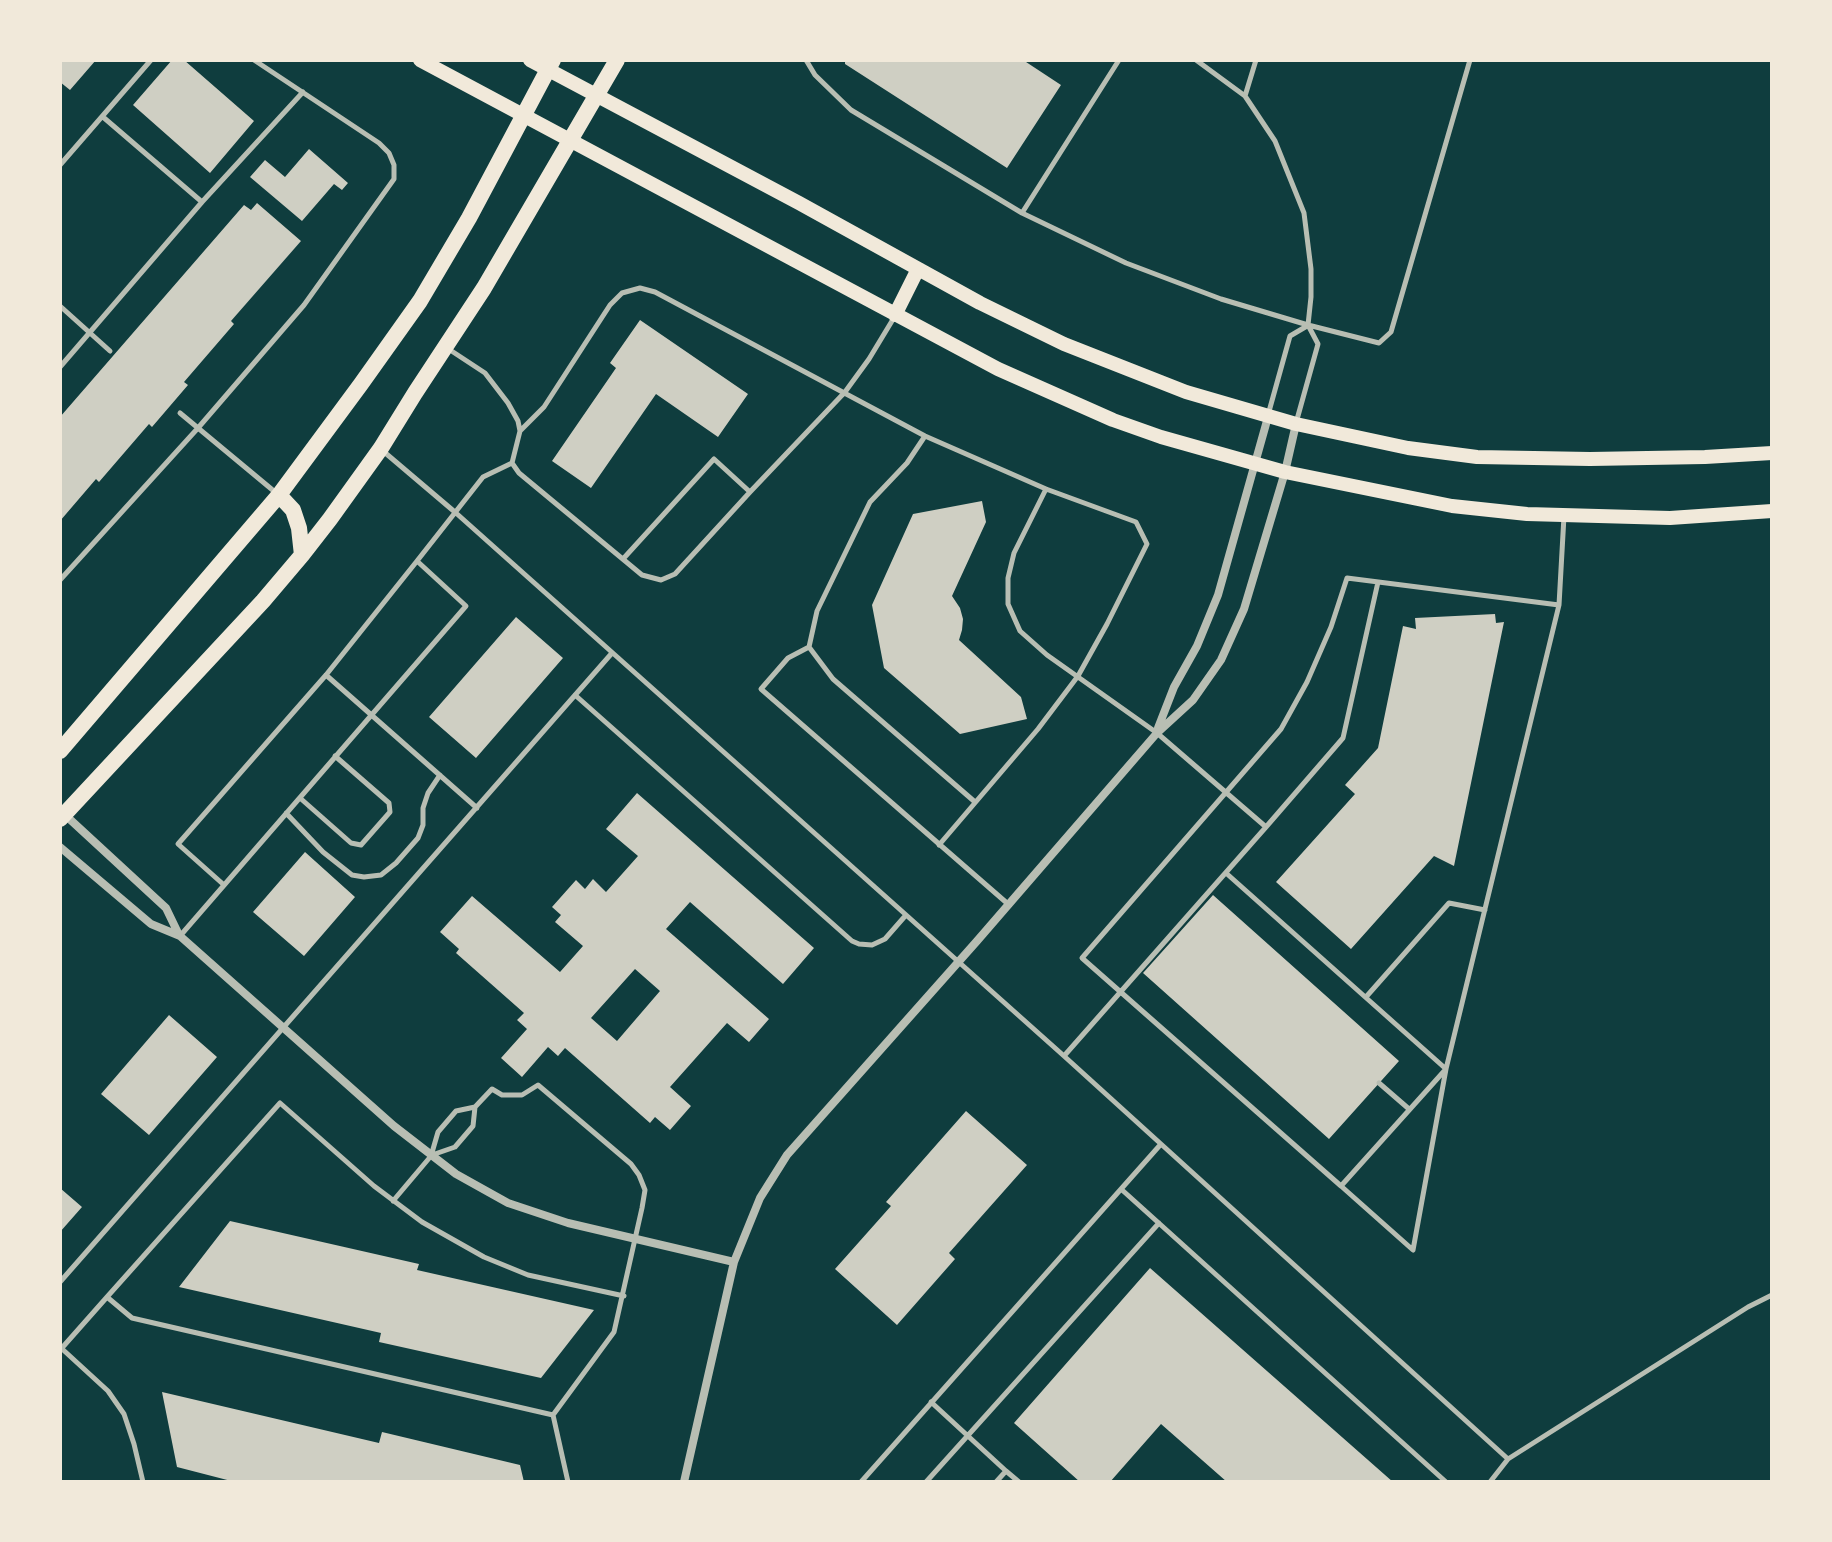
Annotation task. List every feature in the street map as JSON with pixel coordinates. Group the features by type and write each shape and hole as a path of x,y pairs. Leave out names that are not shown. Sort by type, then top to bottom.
{"main road":[{"path":"420,60 998,369 1113,420 1285,472 1452,506 1527,514 1670,518 1772,511"},
{"path":"530,60 550,65 596,96 991,308 1064,344 1186,392 1296,424 1408,448 1477,457 1604,459 1772,453"},
{"path":"61,815 263,601 302,555 381,448 484,288 617,60"},
{"path":"60,751 279,495 420,301 469,218 550,65"},
{"path":"895,315 918,269"},
{"path":"279,495 293,510 302,555"}],"street":[{"path":"1157,733 1174,687 1197,646 1218,595 1268,417"},
{"path":"684,1482 734,1262 760,1198 787,1155 1157,733 1193,700 1221,660 1244,609 1296,424"},
{"path":"61,815 166,908 180,936"},
{"path":"60,847 151,924 180,936 394,1126 456,1174 508,1203 568,1223 734,1262"}],"lane":[{"path":"60,165 151,60"},
{"path":"60,580 304,305 394,179 394,165 389,153 379,143 254,60"},
{"path":"806,60 815,75 851,110 1022,213 1126,263 1221,299 1379,343 1391,332 1470,60"},
{"path":"1022,213 1119,60"},
{"path":"1196,60 1245,96 1275,141 1304,213 1311,269 1308,325 1318,344 1296,424"},
{"path":"1245,96 1256,60"},
{"path":"60,367 202,202 303,92"},
{"path":"103,117 202,202"},
{"path":"520,431 544,407 610,305 622,293 640,288 655,292 925,436 1046,489 1136,522 1147,544 1078,676 1038,729 939,845"},
{"path":"60,306 110,351"},
{"path":"446,347 485,373 508,403 520,431 512,463 519,473 642,575 661,580 675,574 845,392 895,315"},
{"path":"1268,417 1290,336 1308,325"},
{"path":"180,413 279,495"},
{"path":"925,436 907,463 870,502 817,611 809,647 833,679 975,802"},
{"path":"381,448 1064,1056 1508,1459"},
{"path":"623,559 714,459 750,492"},
{"path":"224,885 178,844 326,675 483,477 512,463"},
{"path":"1046,489 1014,553 1008,578 1008,604 1020,631 1047,655 1157,733 1266,827"},
{"path":"1559,605 1347,578 1331,627 1307,682 1281,729 1082,958 1413,1250 1446,1069 1559,605 1564,515"},
{"path":"180,936 466,606 417,561"},
{"path":"1064,1056 1343,738 1378,582"},
{"path":"809,647 788,658 761,689 1008,905"},
{"path":"60,1282 612,653"},
{"path":"326,675 477,808"},
{"path":"575,695 852,941 872,945 885,939 906,915"},
{"path":"300,798 351,843 361,845 390,812 389,803 335,756"},
{"path":"286,813 339,867 352,875 381,875 418,838 428,793 440,775"},
{"path":"1226,873 1446,1069"},
{"path":"1366,997 1449,903 1485,910"},
{"path":"1341,1186 1446,1069"},
{"path":"1379,1083 1409,1109"},
{"path":"393,1201 431,1156 438,1132 456,1111 475,1107 492,1089 502,1095 522,1095 538,1085 631,1164 639,1175 645,1190 614,1332 553,1415 568,1482"},
{"path":"143,1482 124,1414 108,1391 61,1348 280,1103 393,1201 422,1222 484,1257 528,1275 624,1296"},
{"path":"431,1156 455,1147 473,1126 475,1107"},
{"path":"861,1482 1161,1144"},
{"path":"1121,1189 1442,1481"},
{"path":"926,1482 1159,1223"},
{"path":"1490,1482 1508,1459 1748,1307 1772,1295"},
{"path":"107,1297 132,1318 553,1415"},
{"path":"931,1402 1019,1482"},
{"path":"996,1482 1006,1471"}],"building":[{"path":"60,60 96,60 70,90 60,82"},
{"path":"172,60 184,60 254,121 210,173 133,105"},
{"path":"845,60 1023,60 1061,85 1007,168 845,64"},
{"path":"309,149 348,183 342,190 334,184 302,221 250,177 265,160 285,177"},
{"path":"257,203 301,241 231,321 234,324 184,382 188,385 152,427 149,424 60,521 60,417 244,205 251,210"},
{"path":"640,320 748,394 718,437 656,394 591,488 552,461 616,368 610,363"},
{"path":"982,501 986,522 952,596 963,619 959,640 1021,697 1027,719 960,734 884,668 872,605 913,514"},
{"path":"1495,614 1496,623 1504,622 1454,866 1434,856 1351,949 1276,882 1355,794 1345,785 1378,748 1403,626 1416,629 1415,618"},
{"path":"516,617 563,658 476,758 429,717"},
{"path":"637,793 814,948 783,984 690,902 666,929 769,1019 749,1042 727,1023 670,1087 691,1106 670,1130 655,1117 650,1123 565,1048 558,1056 548,1047 522,1077 501,1058 527,1029 517,1020 524,1013 456,953 459,949 440,932 472,896 560,972 583,946 555,922 561,915 552,907 576,880 585,889 593,879 606,892 638,856 606,829","holes":["635,969 660,991 617,1041 591,1018"]},
{"path":"305,852 355,897 304,956 253,912"},
{"path":"1213,895 1399,1061 1329,1139 1143,973"},
{"path":"169,1015 217,1057 149,1135 101,1094"},
{"path":"966,1111 1027,1165 949,1253 955,1259 897,1325 835,1269 891,1206 886,1202"},
{"path":"60,1188 82,1207 60,1232"},
{"path":"230,1221 419,1264 417,1270 594,1310 541,1378 379,1342 381,1333 179,1287"},
{"path":"1150,1268 1393,1482 1227,1482 1161,1424 1110,1482 1080,1482 1014,1423"},
{"path":"162,1392 379,1443 382,1432 520,1465 524,1482 235,1482 177,1467"}]}
